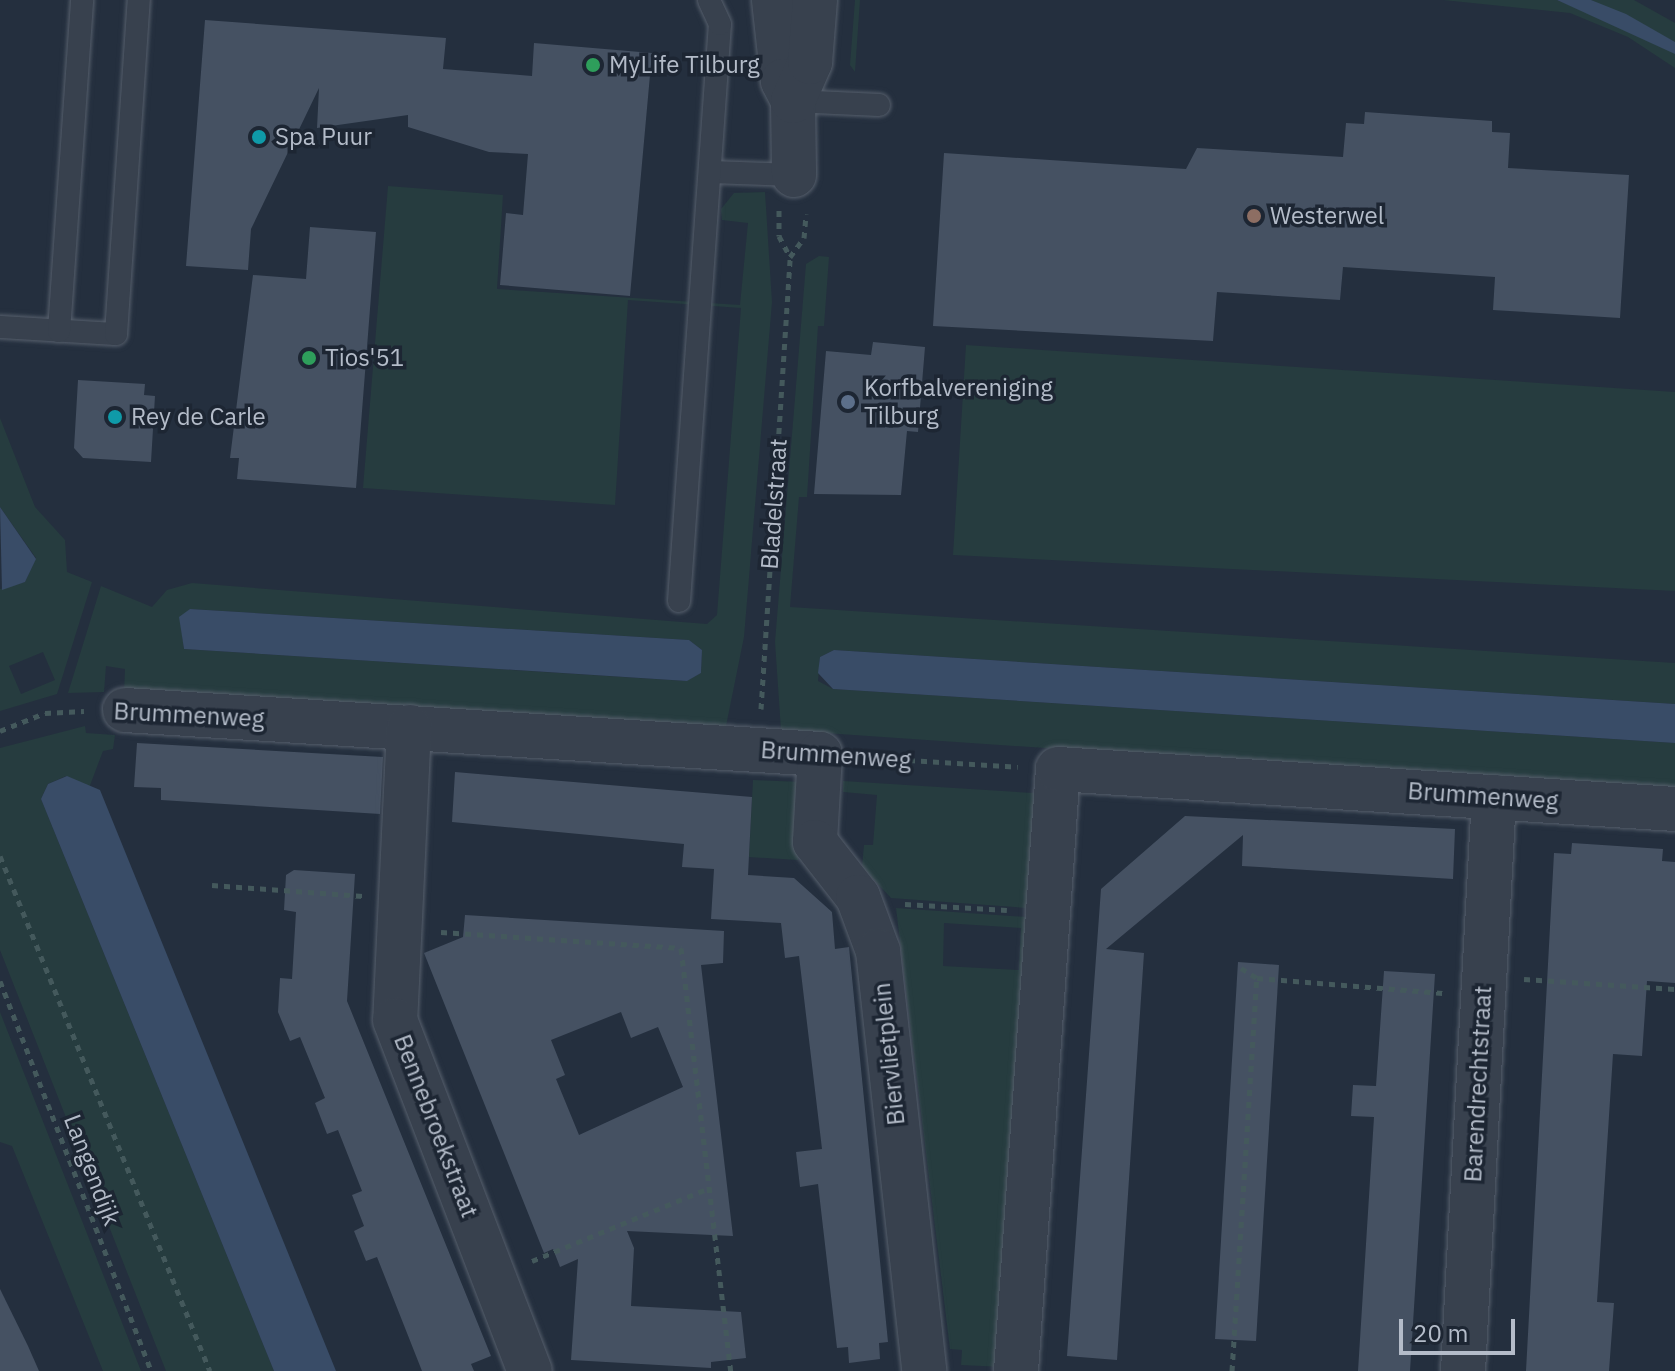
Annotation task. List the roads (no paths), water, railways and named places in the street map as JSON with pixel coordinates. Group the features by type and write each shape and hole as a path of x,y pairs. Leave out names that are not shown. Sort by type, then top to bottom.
{"street":[{"path":"774,0 783,81 793,101"},
{"path":"794,175 793,101 810,62 815,0"},
{"name":"Brummenweg","path":"125,710 820,754"},
{"name":"Bennebroekstraat","path":"409,727 395,1020 530,1371"},
{"name":"Biervlietplein","path":"820,754 815,842 861,901 878,951 924,1371"},
{"name":"Brummenweg","path":"1016,1371 1058,769 1675,809"},
{"name":"Barendrechtstraat","path":"1463,1371 1494,797"}],"lane":[{"path":"59,331 82,0"},
{"path":"0,327 116,334 139,0"},
{"path":"679,601 720,24 709,0"},
{"path":"793,101 879,105"},
{"path":"711,172 794,175"}],"water":[{"path":"1557,0 1591,0 1626,14 1675,42 1675,54"},
{"path":"0,507 36,559 25,582 2,590"},
{"path":"190,609 689,640 702,650 701,673 687,681 184,649 179,617"},
{"path":"834,650 1675,704 1675,743 833,689 818,673 820,657"},
{"path":"67,776 100,790 336,1371 274,1371 41,799 48,784"}],"place":[{"name":"MyLife Tilburg","path":"593,65"},
{"name":"Spa Puur","path":"259,137"},
{"name":"Westerwel","path":"1254,216"},
{"name":"Tios'51","path":"309,358"},
{"name":"Korfbalvereniging Tilburg","path":"848,402"},
{"name":"Rey de Carle","path":"115,417"}]}
